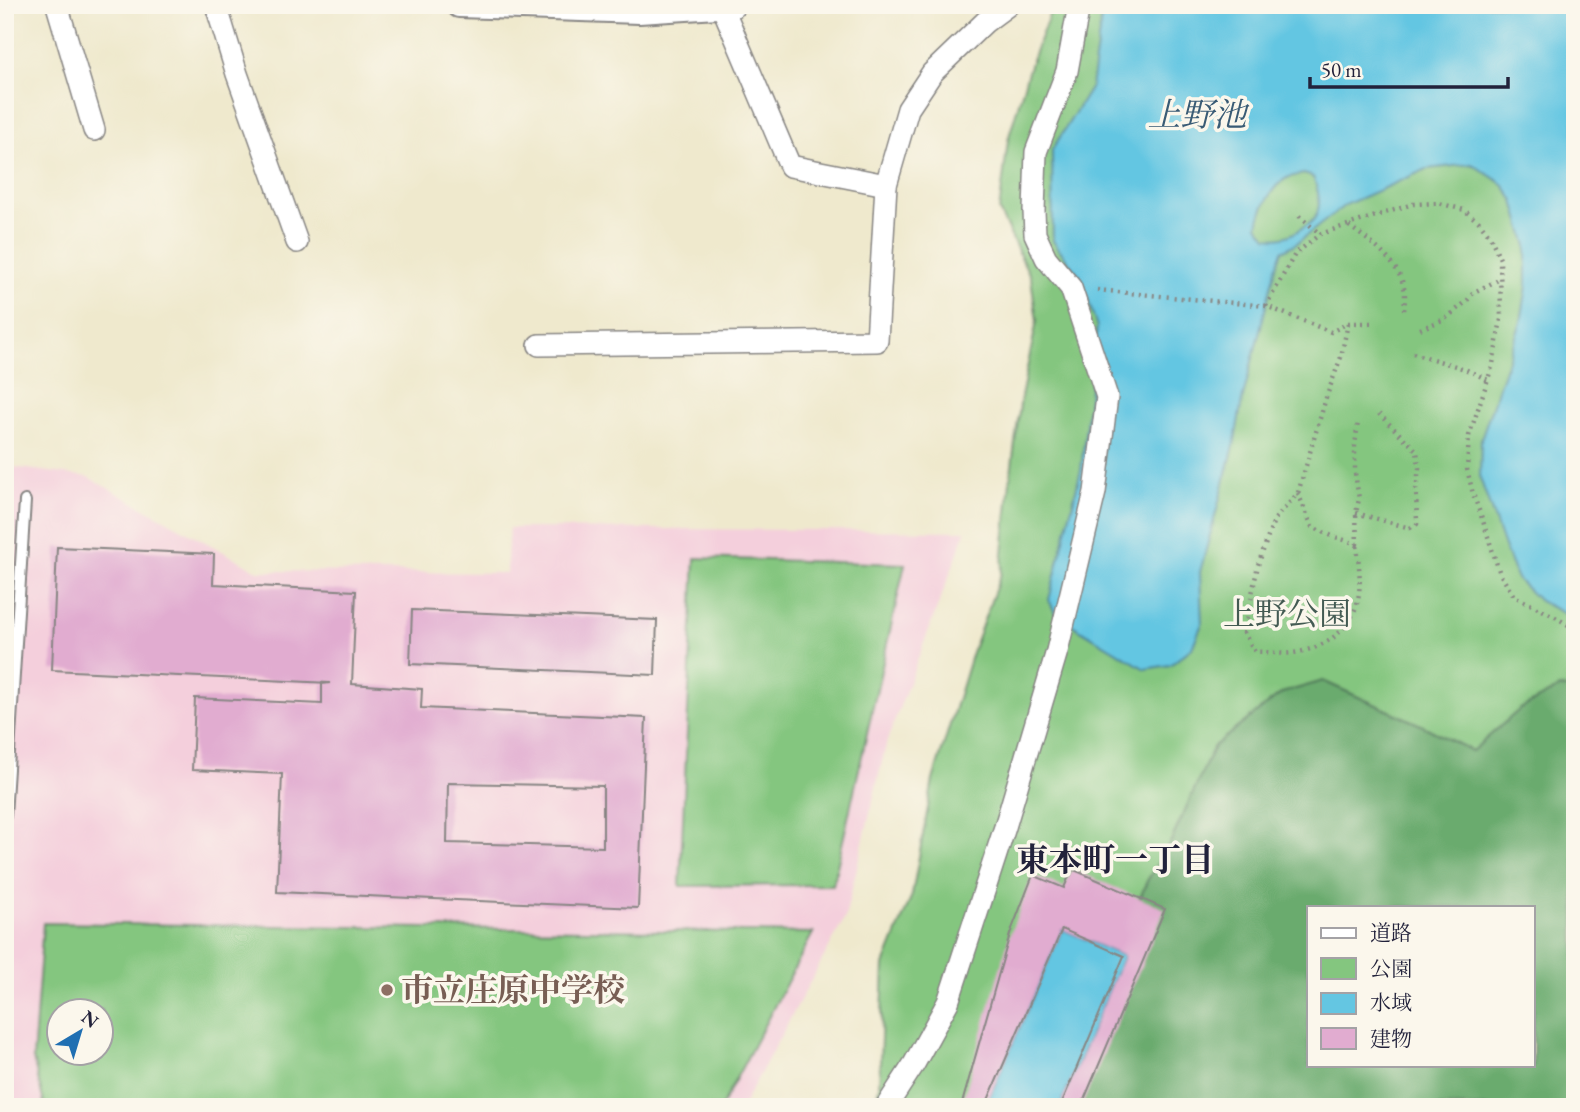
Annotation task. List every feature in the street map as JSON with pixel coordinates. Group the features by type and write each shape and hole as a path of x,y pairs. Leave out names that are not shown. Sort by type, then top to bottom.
{"street":[{"path":"57,5 94,130"},
{"path":"216,5 237,74 297,242"},
{"path":"459,5 638,8 733,5"},
{"path":"539,345 877,341 886,185 908,109 932,73 985,22 1007,5"},
{"path":"886,1107 914,1064 948,1002 1005,827 1057,651 1095,492 1107,397 1071,288 1045,258 1035,234 1034,211 1036,152 1067,71 1079,5"},
{"path":"722,6 790,166 886,185"}],"lane":[{"path":"5,816 25,501"}],"path":[{"path":"1266,306 1295,254 1320,234 1413,204 1439,203 1464,210 1479,222 1490,236 1500,259 1501,319 1493,363 1469,436 1467,469 1472,494 1500,574 1514,596 1575,629"},
{"path":"1299,216 1320,234"},
{"path":"1349,225 1387,257 1398,274 1405,294 1404,314"},
{"path":"1420,329 1445,319 1474,292 1502,278"},
{"path":"1071,288 1266,306 1331,332 1348,323 1372,323"},
{"path":"1348,323 1341,357 1298,493 1275,520 1258,565 1244,633 1255,652 1291,653 1320,646 1342,631 1351,617 1359,597 1360,582 1356,513 1359,499 1355,473 1358,421"},
{"path":"1413,353 1465,369 1488,380"},
{"path":"1356,513 1410,528 1417,524 1417,452 1379,414"},
{"path":"1298,493 1312,527 1357,544"}],"shaded area":[{"path":"5,466 88,477 258,571 506,573 509,528 966,531 887,741 845,918 742,1107 5,1107"}],"green space":[{"name":"上野公園","path":"1053,5 1575,5 1575,1107 874,1107 879,1087 884,965 912,895 933,780 972,652 1001,574 1021,397 1037,321 1031,278 999,211 1008,140 1030,65"},
{"path":"695,558 905,564 833,885 680,886"},
{"path":"1323,681 1472,751 1520,709 1559,688 1575,689 1575,1107 1055,1107 1147,881 1172,839 1214,746 1282,693"},
{"path":"43,923 813,933 721,1107 45,1107 33,1059"}],"water":[{"name":"上野池","path":"1103,5 1575,5 1575,619 1539,601 1517,579 1480,478 1481,439 1521,322 1527,286 1527,246 1514,201 1503,184 1472,164 1427,169 1345,205 1297,243 1282,251 1200,572 1202,624 1192,648 1170,665 1145,669 1056,615 1049,600 1081,470 1097,327 1081,278 1053,241 1052,150 1091,87","holes":["1304,174 1313,177 1319,204 1313,220 1287,236 1267,237 1258,225 1264,205 1272,192 1289,177"]},
{"path":"1062,929 1124,956 1060,1107 985,1107"}],"building":[{"path":"57,547 214,554 213,584 356,591 352,684 422,689 421,708 646,718 638,908 277,892 282,774 192,770 195,698 322,704 322,684 330,683 52,670","holes":["448,783 603,786 603,847 447,843"]},
{"path":"412,610 657,620 655,675 410,664"},
{"path":"1072,869 1165,909 1081,1107 1060,1107 1124,956 1062,929 985,1107 961,1107 1010,934 1033,875 1064,888"}],"place":[{"name":"市立庄原中学校","path":"387,990"}],"district":[{"name":"東本町一丁目","path":"1115,859"}]}
